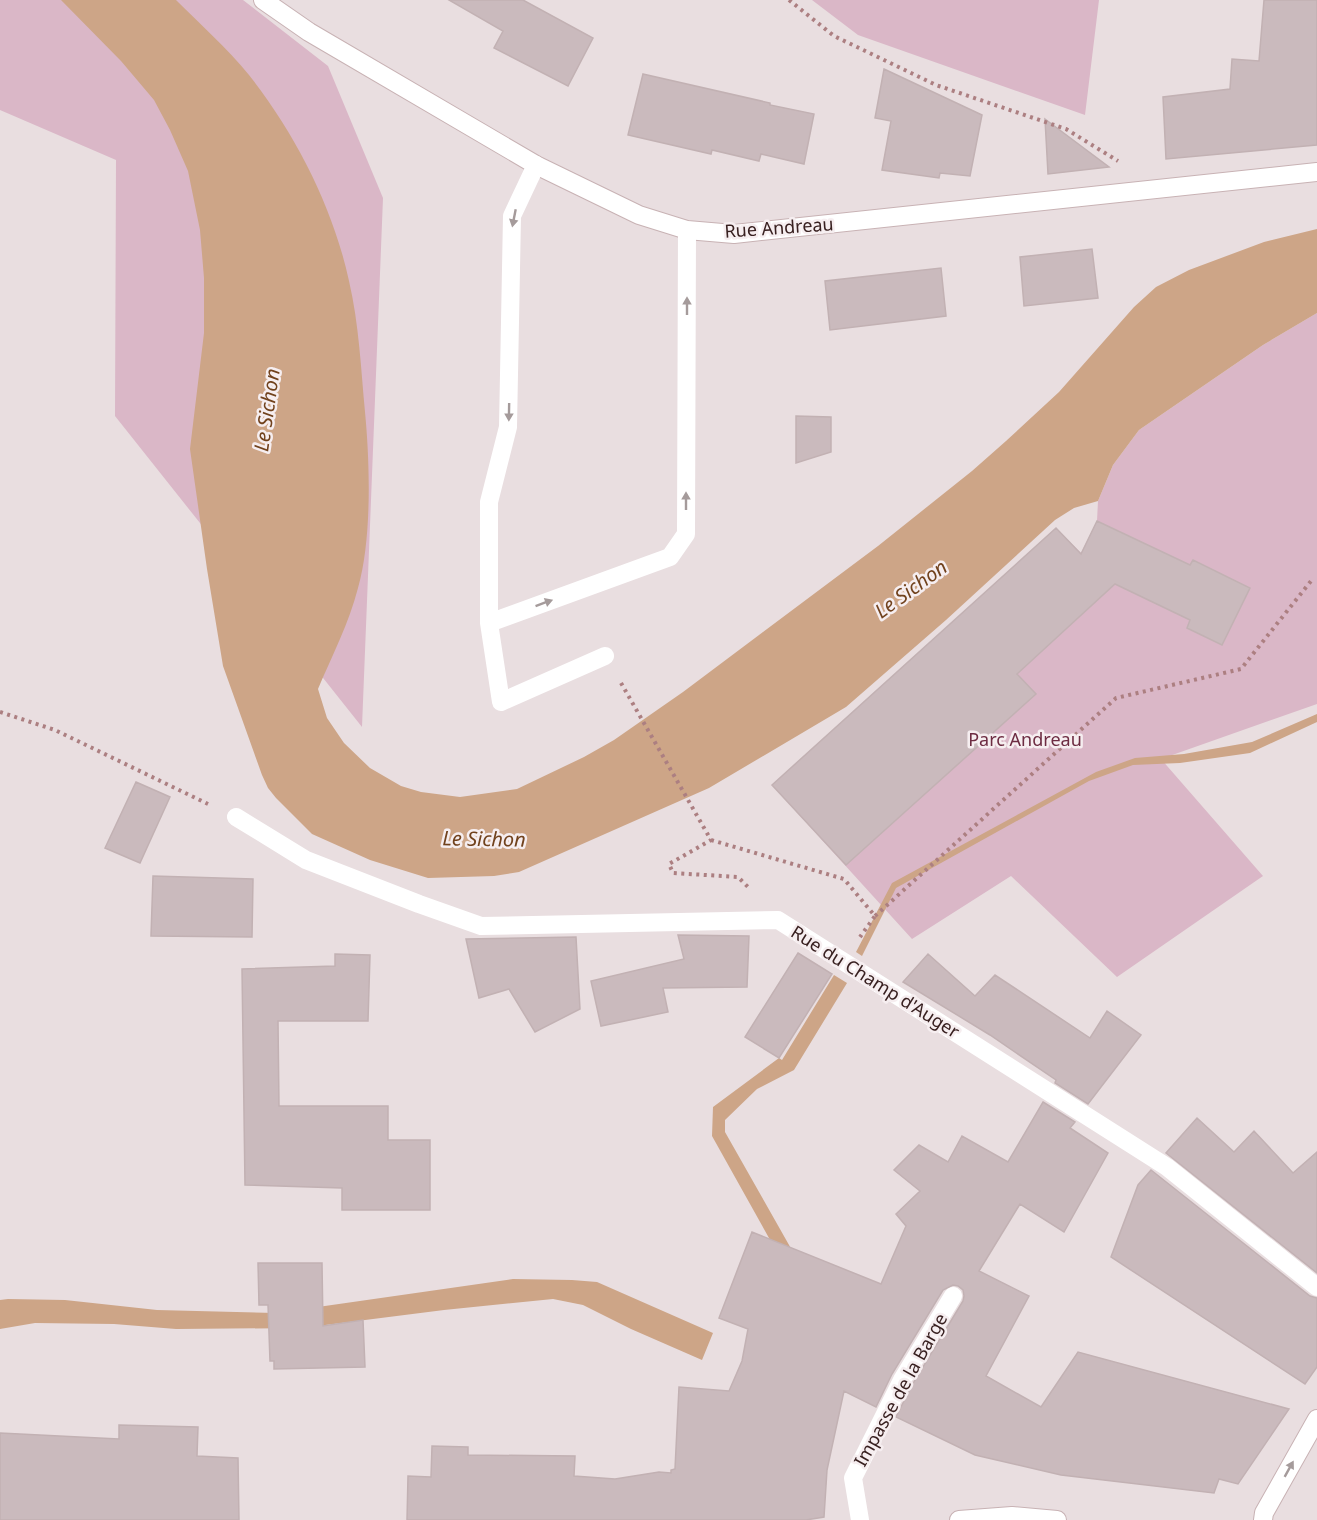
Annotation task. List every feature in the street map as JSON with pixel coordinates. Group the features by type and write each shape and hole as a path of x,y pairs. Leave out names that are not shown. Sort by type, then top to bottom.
{"street":[{"name":"Rue Andreau","path":"263,0 309,32 536,165 639,215 687,230 734,234 1317,172"},
{"path":"536,165 512,216 508,428 489,502 489,623 501,702 605,656"},
{"path":"489,623 670,557 686,534 687,230"},
{"name":"Rue du Champ d'Auger","path":"236,817 306,860 481,926 778,920 1167,1167 1317,1287"},
{"name":"Impasse de la Barge","path":"860,1520 853,1478 902,1380 953,1296"},
{"path":"1263,1520 1264,1513 1317,1419"},
{"path":"959,1520 1012,1516 1057,1520"}],"path":[{"path":"789,0 834,36 936,85 1066,129 1127,166 1148,191"},
{"path":"843,962 875,916 1116,698 1240,669 1311,581"},
{"path":"0,712 55,730 236,817"},
{"path":"639,713 711,840 844,879 875,916"},
{"path":"711,840 669,864 673,873 738,877 778,920"}],"green space":[{"path":"0,0 243,0 328,66 383,198 362,727 115,416 116,160 0,110"},
{"path":"812,0 1099,0 1085,115 858,35"},
{"name":"Parc Andreau","path":"1317,313 1317,704 1161,759 1263,876 1117,977 1011,876 912,939 772,785 1056,528 1081,553 1097,521 1098,501 1113,465 1139,430 1263,345"}],"water":[{"name":"Le Sichon","path":"61,0 176,0 232,55 266,98 297,147 323,199 342,253 355,314 367,432 369,501 366,547 358,588 345,627 318,689 327,718 344,743 370,768 401,786 421,792 460,797 517,789 614,740 683,692 878,546 972,471 1059,392 1134,307 1156,287 1189,270 1264,242 1317,229 1317,313 1263,345 1139,430 1113,465 1098,501 1074,508 1055,520 946,620 846,707 709,788 519,872 494,876 428,878 370,860 312,834 276,798 262,775 223,666 190,449 204,333 204,278 200,230 188,171 154,100 121,61"},
{"path":"1317,714 1317,722 1250,753 1180,763 1133,765 1089,781 896,888 862,956 856,952 892,883 1096,772 1135,758 1184,754 1252,742"},
{"path":"834,975 847,983 794,1070 757,1089 725,1120 725,1132 806,1275 793,1281 712,1136 713,1107 779,1058 782,1060"},
{"path":"513,1279 597,1282 713,1333 702,1360 583,1305 553,1299 302,1328 176,1329 114,1324 35,1323 0,1329 0,1300 8,1299 65,1300 157,1310 276,1313"}],"building":[{"path":"449,0 523,0 593,38 568,86 494,48 503,31"},
{"path":"1264,0 1317,0 1317,145 1166,159 1163,97 1230,89 1232,59 1259,61"},
{"path":"884,69 982,115 970,176 940,173 939,178 882,170 891,121 875,118"},
{"path":"643,74 814,114 804,164 761,154 759,161 712,150 711,154 628,135"},
{"path":"1045,119 1109,167 1048,174"},
{"path":"1092,249 1098,298 1024,306 1020,257"},
{"path":"941,268 946,316 830,330 825,281"},
{"path":"796,416 831,417 831,452 796,463"},
{"path":"1097,521 1190,565 1193,560 1250,588 1222,645 1187,628 1190,620 1115,584 1017,674 1036,694 846,865 772,785 1056,528 1081,554"},
{"path":"136,782 170,797 140,863 105,848"},
{"path":"153,876 253,879 252,937 151,936"},
{"path":"678,935 749,936 747,987 663,988 668,1012 601,1026 591,981 684,959"},
{"path":"576,937 580,1009 535,1032 509,989 479,998 466,939"},
{"path":"798,953 832,974 779,1058 745,1037"},
{"path":"335,954 370,955 368,1021 278,1021 279,1106 388,1106 388,1140 430,1140 430,1210 342,1210 342,1188 245,1185 242,969 335,966"},
{"path":"928,954 975,996 995,975 1090,1038 1107,1011 1141,1035 1088,1104 1055,1083 1056,1080 990,1035 903,982"},
{"path":"1043,1102 1075,1122 1070,1128 1108,1153 1064,1232 1020,1204 979,1271 1029,1296 986,1376 1041,1407 1078,1352 1289,1409 1238,1484 1219,1479 1214,1493 1061,1475 975,1455 896,1417 912,1385 963,1301 963,1290 953,1285 943,1290 892,1374 876,1407 844,1391 827,1470 824,1517 806,1520 407,1520 408,1476 431,1477 432,1446 468,1447 468,1455 575,1456 574,1476 615,1479 659,1472 671,1473 671,1470 675,1469 679,1387 729,1391 742,1361 748,1329 719,1318 752,1232 881,1284 906,1226 896,1214 920,1191 894,1170 919,1145 948,1162 962,1136 1008,1162"},
{"path":"1197,1118 1234,1152 1254,1131 1293,1173 1317,1152 1317,1273 1166,1153"},
{"path":"1151,1170 1310,1296 1317,1298 1317,1367 1305,1384 1111,1257 1138,1185"},
{"path":"258,1263 322,1263 323,1326 363,1320 365,1367 274,1369 274,1361 270,1361 268,1305 259,1305"},
{"path":"119,1425 198,1427 197,1456 238,1458 239,1520 0,1520 0,1433 119,1439"}]}
